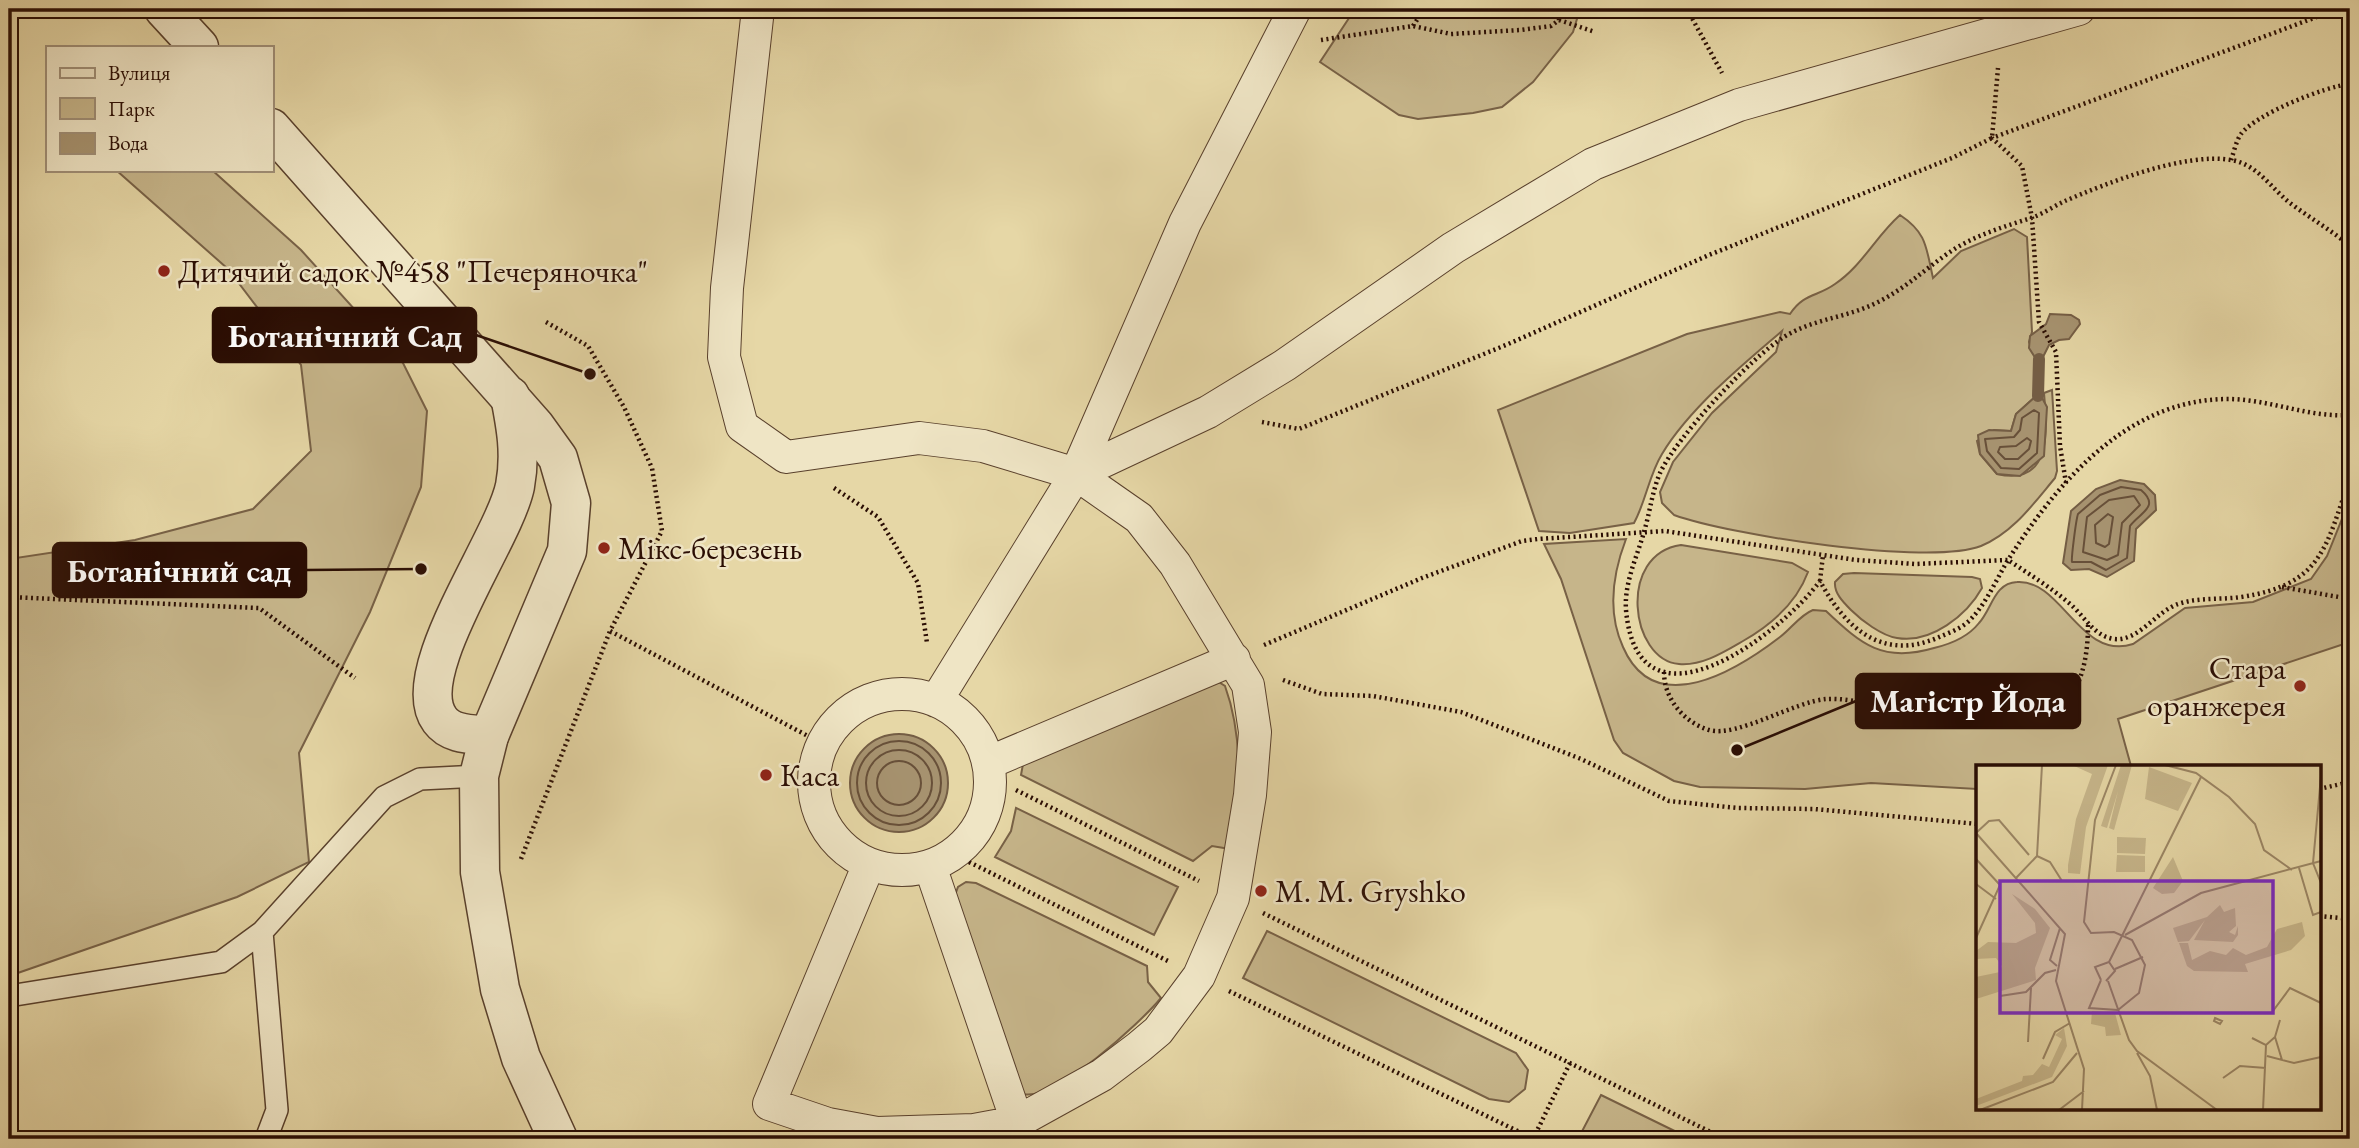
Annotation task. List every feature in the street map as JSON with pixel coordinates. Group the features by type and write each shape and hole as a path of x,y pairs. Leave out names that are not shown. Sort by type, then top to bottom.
{"street":[{"path":"164,9 198,46"},
{"path":"758,9 727,288 724,357 742,426 786,457 919,438 983,446 1076,474 1139,518 1175,565 1248,685 1255,732 1250,795 1233,898 1199,976 1158,1031 1102,1075 1020,1130 877,1133 828,1124 769,1104 869,864"},
{"path":"936,701 1076,474 1185,223 1295,9"},
{"path":"1076,474 1208,412 1285,365 1454,248 1593,164 1739,105 2079,9"},
{"path":"273,130 534,426 558,458 571,503 567,551 489,736 479,776 480,872 500,989 521,1058 558,1139"},
{"path":"489,736 458,733 440,720 431,691 438,657 514,488 520,449 509,396"},
{"path":"989,770 1234,659"},
{"path":"891,695 914,695 936,701 969,725 979,740 989,770 988,804 969,839 941,860 910,870 869,864 844,849 826,827 816,800 814,771 823,744 834,726 850,711 868,701 891,695"},
{"path":"941,860 1020,1130"}],"lane":[{"path":"9,996 221,962 261,932 384,797 420,779 479,776"},
{"path":"261,932 277,1110 266,1139"}],"path":[{"path":"1413,26 1424,9"},
{"path":"1558,9 1559,20"},
{"path":"1687,9 1739,105"},
{"path":"1208,412 1299,429 1506,345 1709,255 1952,159 1992,138 2337,9"},
{"path":"1272,52 1328,38 1413,26 1451,34 1551,26 1559,20"},
{"path":"1559,20 1595,32"},
{"path":"1992,138 2001,29"},
{"path":"2231,160 2241,134 2266,115 2337,85 2350,84"},
{"path":"1992,138 2022,166 2032,218 2039,322 2056,352 2060,446 2066,484"},
{"path":"1823,555 1820,581 1803,604 1780,625 1734,656 1701,670 1674,674 1664,672 1643,656 1634,643 1626,610 1626,592 1644,532 1651,495 1675,445 1783,337 1818,320 1874,304 1907,285 1955,249 2064,202 2133,176 2181,163 2231,160 2248,166 2288,202 2350,246"},
{"path":"519,863 610,631 662,531 652,468 624,407 588,346 546,322"},
{"path":"1820,581 1831,602 1846,619 1887,645 1905,648 1926,643 1968,622 2033,520 2093,454 2122,432 2155,414 2180,406 2229,399 2350,415"},
{"path":"786,457 878,517 885,528 918,583 936,701"},
{"path":"1234,659 1422,578 1522,541 1644,532 1693,533 1823,555 1915,565 2008,561 2071,604 2101,635 2116,639 2128,637 2175,605 2192,600 2249,596 2281,586 2301,576 2321,555 2350,478"},
{"path":"2281,586 2350,599"},
{"path":"9,597 259,608 355,678"},
{"path":"1664,672 1666,695 1699,726 1712,731 1751,723 1804,704 1827,699 1852,701 1941,722 2035,719 2058,711 2073,696 2086,660 2088,624"},
{"path":"610,631 823,744"},
{"path":"1234,659 1322,694 1373,696 1461,712 1581,759 1669,801 1738,808 1814,809 1976,824"},
{"path":"989,770 1233,898 1725,1139"},
{"path":"2320,789 2350,782"},
{"path":"941,860 1199,976 1533,1139 1570,1063"},
{"path":"2320,916 2350,919"}],"green space":[{"path":"1355,9 1580,9 1573,32 1533,82 1502,107 1418,119 1399,115 1320,62"},
{"path":"118,172 214,172 301,250 403,363 427,411 421,487 370,612 299,753 309,862 237,897 9,976 9,770 18,740 9,714 9,559 135,540 253,509 311,451 301,365 228,269"},
{"path":"1900,215 1916,228 1924,242 1933,278 1961,251 2014,229 2027,237 2032,332 2029,342 2036,359 2035,397 2016,414 2011,431 1994,430 1977,441 1980,454 1997,474 2015,476 2028,472 2043,452 2046,422 2044,393 2052,390 2057,471 2055,478 2013,525 1981,546 1955,551 1919,552 1829,546 1782,539 1674,515 1662,503 1660,492 1673,462 1712,413 1776,352 1782,331 1718,388 1673,437 1658,462 1634,523 1570,533 1539,531 1498,410 1687,334 1780,312 1790,314 1800,302 1845,277"},
{"path":"2350,499 2350,642 2118,719 2131,765 1976,765 1976,789 1871,783 1805,789 1700,787 1674,781 1623,753 1614,740 1561,579 1544,544 1626,539 1615,579 1613,606 1618,634 1637,669 1655,681 1675,685 1697,682 1742,663 1813,610 1826,611 1863,642 1887,652 1916,652 1940,646 1959,639 1975,628 1998,592 2009,583 2017,582 2033,584 2047,593 2085,631 2099,641 2115,646 2133,644 2185,608 2253,602 2311,579 2327,556"},
{"path":"1681,545 1792,563 1808,572 1790,603 1763,628 1712,657 1696,663 1679,664 1662,658 1650,645 1641,627 1638,606 1639,586 1647,567 1661,553"},
{"path":"1843,574 1972,577 1980,579 1982,588 1967,608 1947,625 1923,637 1897,638 1866,623 1840,597 1835,582"},
{"path":"1217,681 1225,686 1238,746 1236,850 1212,846 1193,861 1021,775 1023,764"},
{"path":"1016,808 1178,887 1154,935 995,857 1011,831"},
{"path":"966,882 976,883 1147,966 1148,982 1161,998 1117,1041 1075,1073 1055,1086 1037,1093 1023,1094 955,895 958,887"},
{"path":"1267,931 1516,1053 1528,1070 1525,1089 1509,1102 1489,1099 1243,978"},
{"path":"1601,1095 1691,1139 1578,1139"}],"water":[{"path":"2050,314 2071,315 2079,320 2080,324 2069,339 2049,345 2042,359 2036,359 2029,348 2030,336 2046,324"},
{"path":"2041,396 2047,407 2044,456 2020,476 1997,474 1980,454 1978,435 1989,430 2011,431 2016,414 2035,397"},
{"path":"2120,480 2144,484 2155,495 2156,510 2136,529 2134,561 2107,577 2089,569 2071,570 2063,563 2071,511 2096,489"},
{"path":"899,734 926,742 940,756 948,783 940,810 926,824 899,832 872,824 858,810 850,783 858,756 872,742"}],"waterway":[{"path":"2038,396 2039,359"}],"place":[{"name":"Дитячий садок №458 \"Печеряночка\"","path":"164,271"},
{"name":"Ботанічний Сад","path":"590,374"},
{"name":"Мікс-березень","path":"604,548"},
{"name":"Ботанічний сад","path":"421,569"},
{"name":"Стара оранжерея","path":"2300,686"},
{"name":"Магістр Йода","path":"1737,750"},
{"name":"Каса","path":"766,775"},
{"name":"M. M. Gryshko","path":"1261,891"}]}
